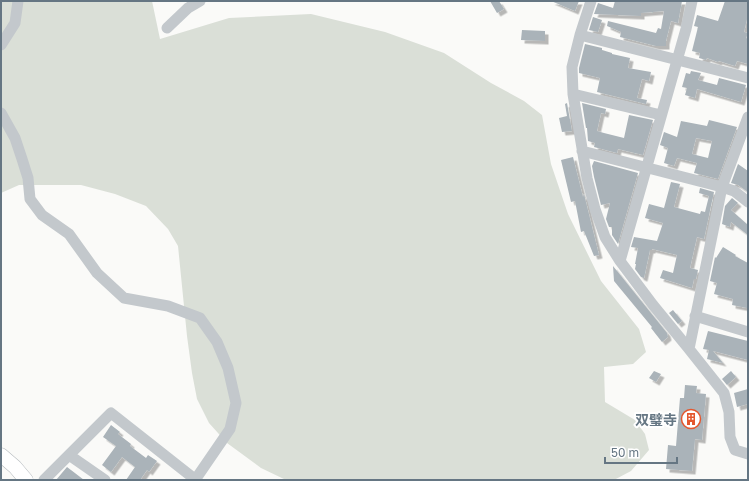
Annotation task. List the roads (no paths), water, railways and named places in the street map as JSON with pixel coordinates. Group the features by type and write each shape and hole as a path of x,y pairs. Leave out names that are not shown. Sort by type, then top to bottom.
{"main road":[{"path":"1,455 15,467 26,480"}],"street":[{"path":"1,45 14,23 18,1"},
{"path":"167,28 188,8 200,1"},
{"path":"591,1 572,67 573,94 582,151 595,209 605,237 620,261 653,305 724,393 729,412 730,437 735,450 748,454"},
{"path":"620,261 686,29 692,1"},
{"path":"580,35 748,78"},
{"path":"573,94 661,115"},
{"path":"1,114 15,138 28,178 30,199 42,215 70,234 97,273 124,298 168,306 200,318 217,342 228,368 236,403 230,429 195,480 111,413 44,480"},
{"path":"689,349 722,187 744,140 748,117"},
{"path":"582,151 734,190 748,202"},
{"path":"695,316 748,332"},
{"path":"69,455 105,480"}],"place":[{"name":"双璧寺","path":"691,419"}]}
